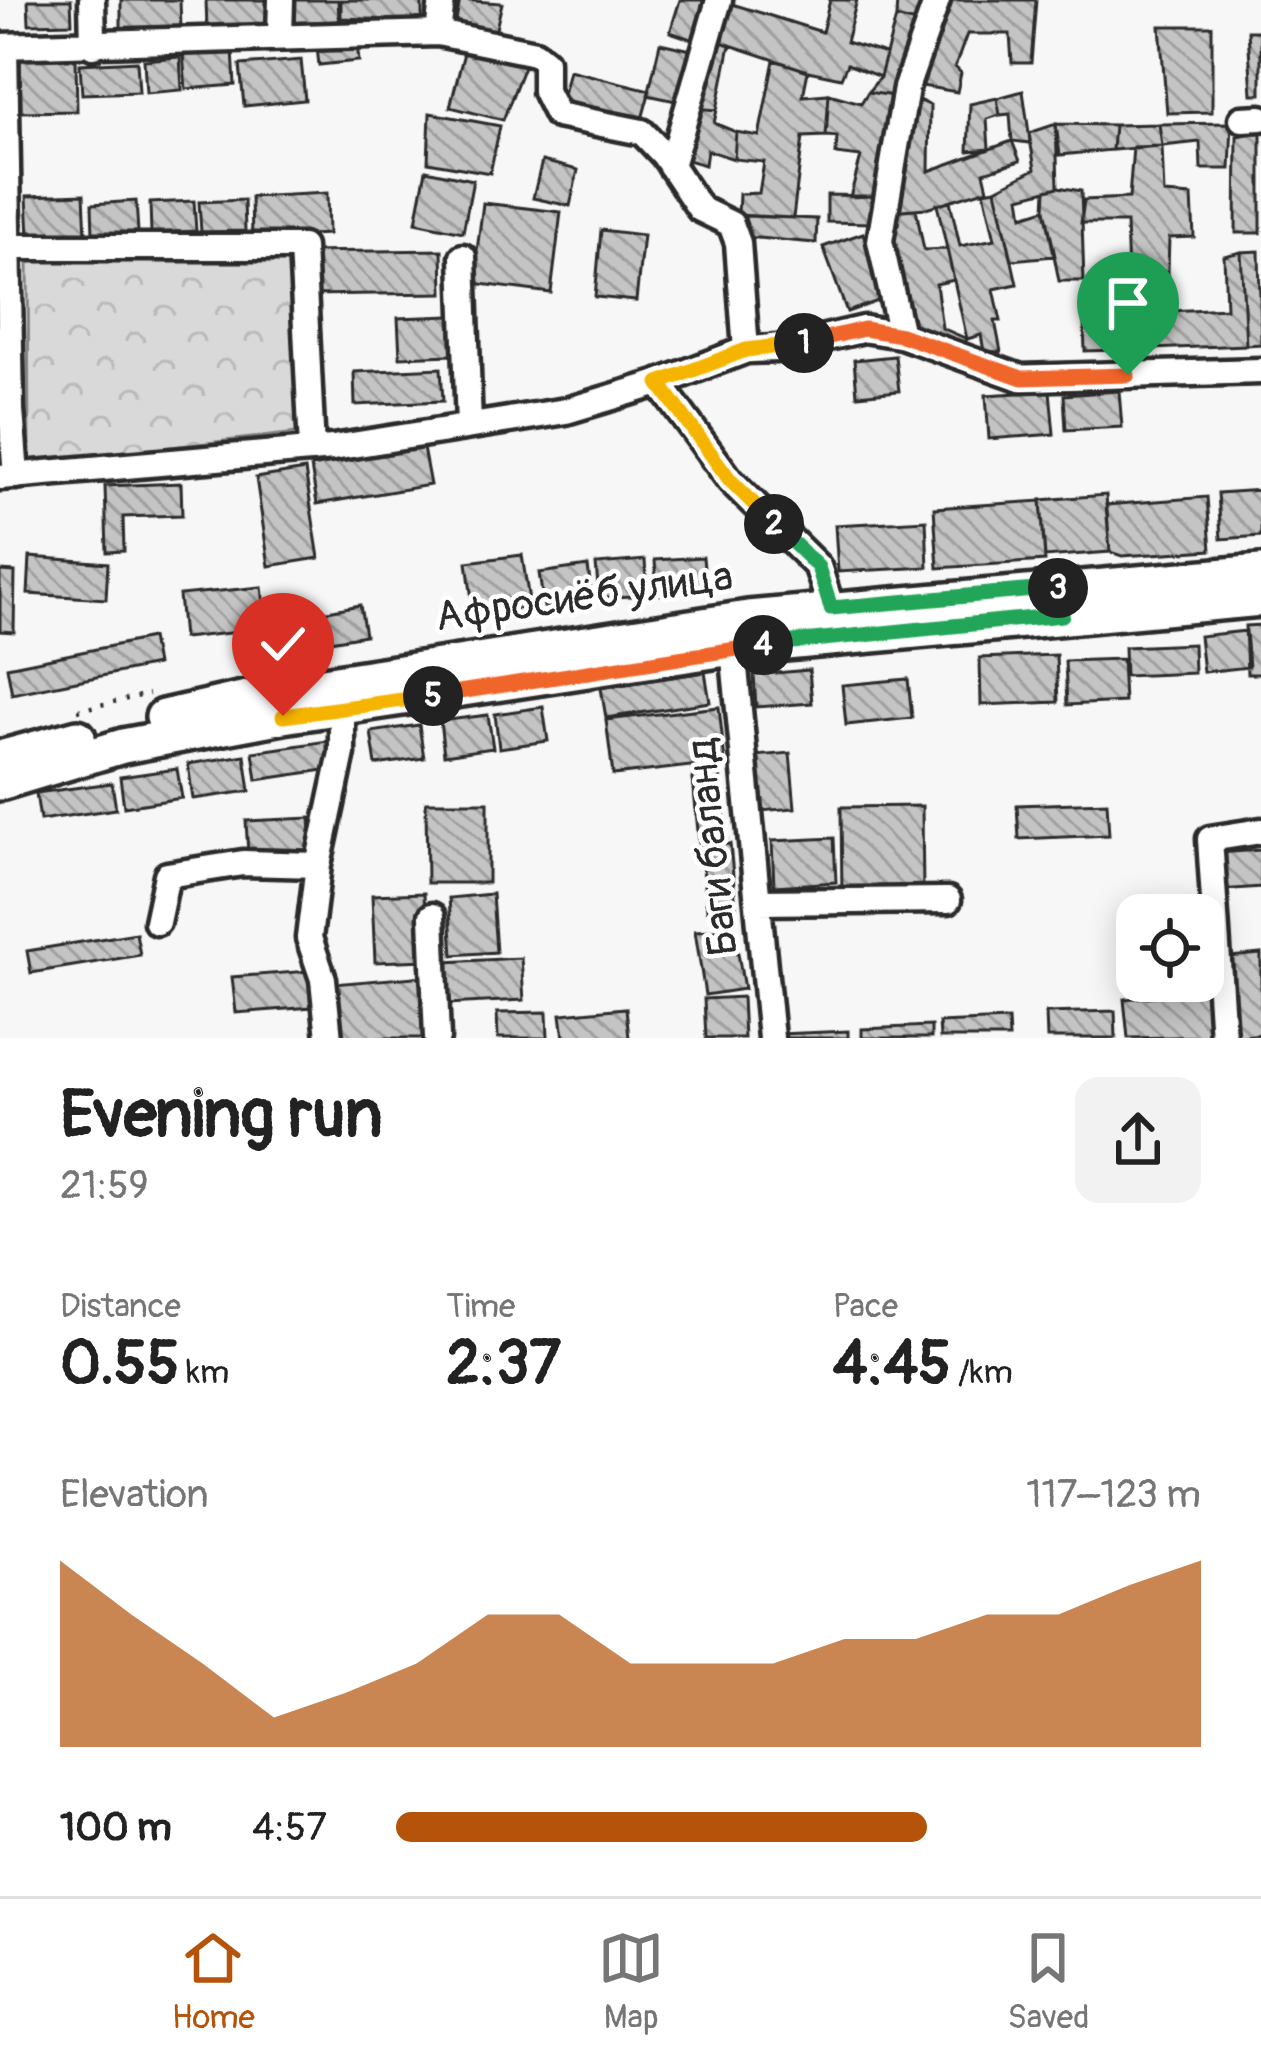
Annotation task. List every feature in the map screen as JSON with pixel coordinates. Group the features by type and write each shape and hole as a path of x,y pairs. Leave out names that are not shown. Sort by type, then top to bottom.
{"main road":[{"name":"Афросиёб улица","path":"1186,592 1261,572"},
{"name":"Афросиёб улица","path":"0,758 278,691 748,618 831,608 1063,602 1186,592 1261,598"},
{"name":"Афросиёб улица","path":"0,783 123,746 342,708 1063,602"}],"street":[{"path":"92,0 93,46"},
{"path":"280,35 281,0"},
{"path":"438,33 442,0"},
{"path":"671,166 719,0"},
{"path":"901,335 880,241 906,88 938,0"},
{"path":"746,350 738,243 731,224 700,209 642,132 557,115 545,91 545,61 535,53 438,33 2,46 10,247 8,477 312,450 566,411 746,350 777,349 864,329 901,335 1022,378 1261,370"},
{"path":"10,247 302,247 312,450"},
{"path":"464,257 469,427"},
{"path":"659,383 730,480 818,567 831,608"},
{"name":"Баги баланд","path":"733,648 771,1038"},
{"path":"329,1038 323,979 309,938 318,865 343,753 342,708"},
{"path":"1223,1038 1210,839 1261,831"},
{"path":"157,922 167,875 243,863 318,865"},
{"path":"758,902 948,899"},
{"path":"432,916 437,1038"}],"green space":[{"path":"28,253 290,253 297,433 29,463"}],"building":[{"path":"28,0 71,0 72,23 29,24"},
{"path":"121,0 180,0 181,29 121,30"},
{"path":"206,0 272,0 273,26 207,29"},
{"path":"291,0 338,0 339,21 292,23"},
{"path":"341,0 422,0 422,21 341,18"},
{"path":"460,0 502,3 495,33 455,26"},
{"path":"680,0 710,0 697,41 670,32"},
{"path":"830,0 857,0 846,42 886,54 880,77 847,64 841,78 808,71 712,39 726,2 822,32"},
{"path":"897,0 928,0 924,25 896,18"},
{"path":"944,0 1036,0 1031,63 1012,63 1010,34 967,34 955,67 961,73 957,92 922,86"},
{"path":"896,18 924,25 893,96 868,92 880,77"},
{"path":"1160,26 1212,26 1212,112 1167,113"},
{"path":"1248,31 1261,31 1261,94 1252,94"},
{"path":"356,35 359,61 319,65 316,39"},
{"path":"712,39 730,45 717,110 695,108"},
{"path":"467,41 526,61 503,120 450,107"},
{"path":"660,43 691,50 680,102 648,95"},
{"path":"233,50 235,85 186,89 183,54"},
{"path":"180,57 182,90 146,93 144,60"},
{"path":"76,58 77,111 21,112 20,59"},
{"path":"301,60 305,100 244,106 240,65"},
{"path":"774,60 808,71 803,96 829,94 826,136 803,137 793,218 738,215 739,194 759,193 764,162 734,159 736,132 759,136"},
{"path":"137,61 139,92 82,94 80,64"},
{"path":"569,70 650,90 641,123 561,103"},
{"path":"1023,91 1030,143 1012,141 1010,114 1000,115 997,98"},
{"path":"868,92 893,96 873,196 850,197 861,157 836,154 837,137 826,136 829,94 861,103"},
{"path":"908,96 930,105 929,171 1012,141 1020,161 984,172 988,189 926,208 890,211"},
{"path":"997,98 1000,115 987,119 989,149 968,151 970,104"},
{"path":"695,108 717,110 714,123 736,132 734,159 707,150 705,165 687,160"},
{"path":"430,113 500,126 490,173 428,162"},
{"path":"1232,123 1230,169 1201,169 1200,142 1162,146 1159,124"},
{"path":"1056,124 1114,125 1112,150 1060,155"},
{"path":"1056,124 1058,187 1020,197 1023,216 1045,209 1055,256 1012,260 996,189 1035,169 1029,133"},
{"path":"1159,124 1162,146 1112,150 1114,125"},
{"path":"1261,132 1261,233 1236,233 1237,136"},
{"path":"1162,146 1164,194 1192,196 1194,237 1169,238 1168,271 1128,274 1126,223 1081,223 1084,200 1129,198 1133,147"},
{"path":"542,161 578,170 570,206 533,198"},
{"path":"426,170 473,180 463,232 416,222"},
{"path":"996,189 1017,284 994,289 1001,352 984,351 981,335 967,339 937,204 950,201 960,246 995,239 984,191"},
{"path":"1046,190 1081,191 1084,281 1059,281 1045,209"},
{"path":"327,193 328,234 252,238 251,197"},
{"path":"84,194 86,236 29,238 27,196"},
{"path":"827,195 873,196 873,223 827,222"},
{"path":"244,200 245,231 201,232 199,202"},
{"path":"136,201 138,232 93,234 92,204"},
{"path":"194,201 196,231 151,233 150,203"},
{"path":"483,203 561,212 551,293 473,283"},
{"path":"916,209 924,250 947,249 954,280 936,284 942,328 967,339 963,347 914,329 901,286 890,211"},
{"path":"745,216 817,219 816,243 746,237"},
{"path":"601,230 643,235 636,301 595,297"},
{"path":"863,233 884,299 847,312 823,247"},
{"path":"442,250 443,293 308,295 307,252"},
{"path":"1259,251 1261,344 1246,345 1241,252"},
{"path":"1241,252 1246,345 1152,349 1148,272 1168,271 1170,311 1226,308 1224,256"},
{"path":"1149,279 1152,349 1085,351 1084,322 1137,320 1136,280"},
{"path":"450,316 452,355 400,357 398,318"},
{"path":"895,356 899,391 857,395 854,360"},
{"path":"441,368 443,401 355,405 354,372"},
{"path":"1050,391 1054,434 989,439 986,395"},
{"path":"1119,391 1122,427 1066,430 1064,395"},
{"path":"423,448 430,485 317,504 311,467"},
{"path":"305,470 319,558 269,566 256,478"},
{"path":"181,483 182,515 123,517 124,551 107,552 105,486"},
{"path":"1261,490 1261,536 1221,539 1218,493"},
{"path":"1106,495 1110,552 1045,557 1041,500"},
{"path":"1207,497 1211,550 1122,556 1110,552 1106,505"},
{"path":"1041,501 1045,561 938,568 934,508"},
{"path":"926,520 928,567 838,572 835,525"},
{"path":"522,555 530,607 474,615 467,562"},
{"path":"30,557 108,563 106,599 28,594"},
{"path":"703,557 706,591 657,595 655,560"},
{"path":"645,560 647,595 599,598 596,564"},
{"path":"588,566 592,600 544,607 539,573"},
{"path":"0,571 15,572 14,632 0,631"},
{"path":"262,587 267,629 183,638 179,595"},
{"path":"360,605 365,635 284,649 279,620"},
{"path":"1261,625 1261,674 1247,674 1245,626"},
{"path":"1246,631 1249,667 1203,672 1199,636"},
{"path":"151,638 156,665 12,694 7,667"},
{"path":"1193,644 1194,673 1125,676 1124,647"},
{"path":"1056,655 1058,702 981,705 980,658"},
{"path":"1122,659 1124,702 1067,705 1065,661"},
{"path":"809,670 812,703 756,707 754,675"},
{"path":"705,672 710,702 606,718 601,688"},
{"path":"908,679 912,718 846,725 842,685"},
{"path":"543,707 548,741 499,748 495,714"},
{"path":"719,707 725,762 613,775 606,720"},
{"path":"488,715 493,748 444,755 440,721"},
{"path":"419,725 424,758 376,765 371,732"},
{"path":"328,741 331,769 257,780 253,752"},
{"path":"790,753 795,808 761,811 755,756"},
{"path":"245,755 250,791 193,799 188,764"},
{"path":"719,768 727,839 699,842 692,770"},
{"path":"177,769 182,798 124,807 120,777"},
{"path":"112,783 116,809 40,820 36,793"},
{"path":"426,802 488,802 488,883 427,883"},
{"path":"1107,802 1109,835 1019,839 1017,805"},
{"path":"922,806 923,894 842,896 841,807"},
{"path":"310,818 312,851 248,854 246,821"},
{"path":"834,838 836,882 774,886 772,841"},
{"path":"730,844 736,907 707,910 701,847"},
{"path":"1261,850 1261,887 1221,890 1218,853"},
{"path":"424,893 427,960 375,962 372,895"},
{"path":"492,894 496,952 453,955 449,898"},
{"path":"734,929 744,989 705,995 695,931"},
{"path":"136,933 140,955 31,973 27,951"},
{"path":"1261,954 1261,1034 1236,1037 1229,957"},
{"path":"521,958 524,1000 448,1004 445,962"},
{"path":"309,971 312,1007 236,1013 232,977"},
{"path":"425,976 430,1038 336,1038 332,984"},
{"path":"742,997 744,1038 706,1038 704,999"},
{"path":"1124,1002 1212,1002 1216,1036 1128,1038"},
{"path":"626,1008 629,1038 564,1038 561,1014"},
{"path":"1115,1011 1116,1038 1047,1038 1046,1013"},
{"path":"547,1012 548,1038 498,1038 497,1013"},
{"path":"1008,1020 1009,1038 940,1038 939,1023"},
{"path":"931,1026 931,1038 862,1038 862,1029"},
{"path":"848,1031 848,1038 779,1038 779,1034"}],"route":[{"path":"283,716 733,648 1062,615 1064,588 831,608 818,567 730,480 659,383 746,350 777,349 864,329 901,335 1022,378 1128,375"}]}
